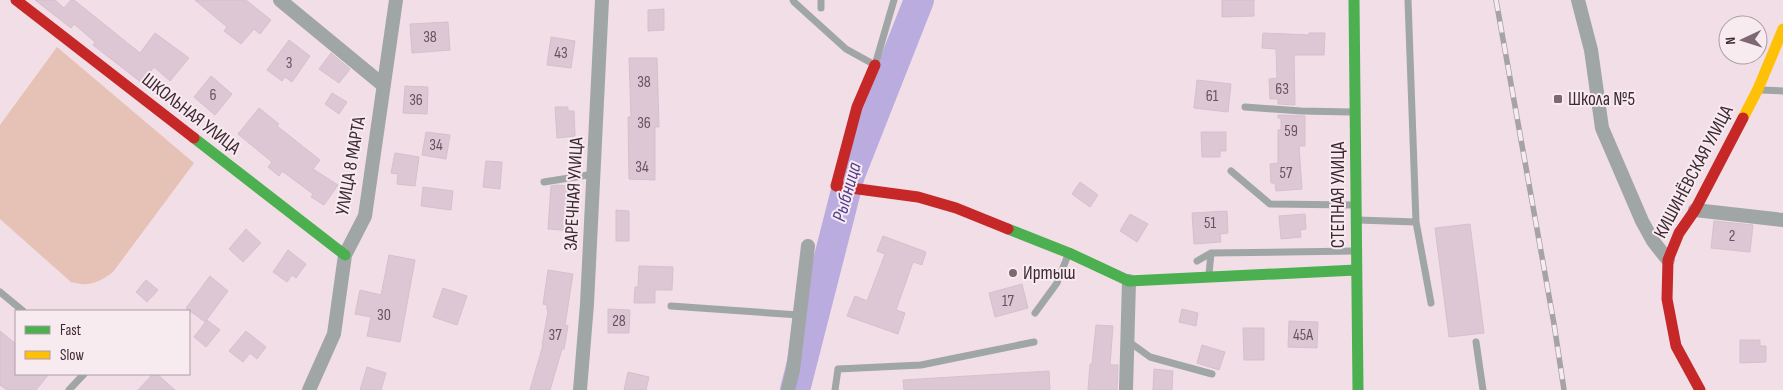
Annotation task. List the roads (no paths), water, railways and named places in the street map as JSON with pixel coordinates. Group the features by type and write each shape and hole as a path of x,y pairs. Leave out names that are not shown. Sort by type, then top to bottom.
{"street":[{"name":"ШКОЛЬНАЯ УЛИЦА","path":"16,0 345,255"},
{"path":"280,0 383,85"},
{"name":"УЛИЦА 8 МАРТА","path":"309,390 334,334 345,255 365,216 396,0"},
{"name":"ЗАРЕЧНАЯ УЛИЦА","path":"580,390 587,304 602,0"},
{"name":"СТЕПНАЯ УЛИЦА","path":"1354,0 1358,390"},
{"path":"1578,0 1592,50 1602,128 1642,220 1653,241 1668,260"},
{"name":"КИШИНЁВСКАЯ УЛИЦА","path":"1700,390 1676,346 1666,299 1668,260 1679,233 1695,210 1758,89 1783,29"},
{"path":"875,65 857,107 836,186 918,198 956,208 1069,253 1129,281 1356,270"},
{"path":"1695,210 1783,220"},
{"path":"788,390 793,370 808,246"},
{"path":"1126,390 1129,281"}],"lane":[{"path":"793,0 846,49 875,65 894,0"},
{"path":"1408,0 1416,222 1431,303"},
{"path":"1758,89 1783,91"},
{"path":"1245,107 1355,112"},
{"path":"1231,171 1270,204 1356,205"},
{"path":"544,182 594,174"},
{"path":"1355,220 1416,222"},
{"path":"1197,261 1211,253 1356,251"},
{"path":"1035,313 1057,283 1069,253"},
{"path":"1208,277 1211,253"},
{"path":"0,292 22,310"},
{"path":"671,306 799,315"},
{"path":"1128,341 1150,357 1212,374"},
{"path":"835,390 838,369 921,365 1034,342"},
{"path":"1476,342 1483,390"},
{"path":"69,390 83,375"}],"waterway":[{"name":"Рыбница","path":"795,390 850,175 919,0"}],"railway":[{"path":"1496,0 1564,390"}],"place":[{"name":"Школа №5","path":"1558,99"},
{"name":"Иртыш","path":"1013,273"}]}
